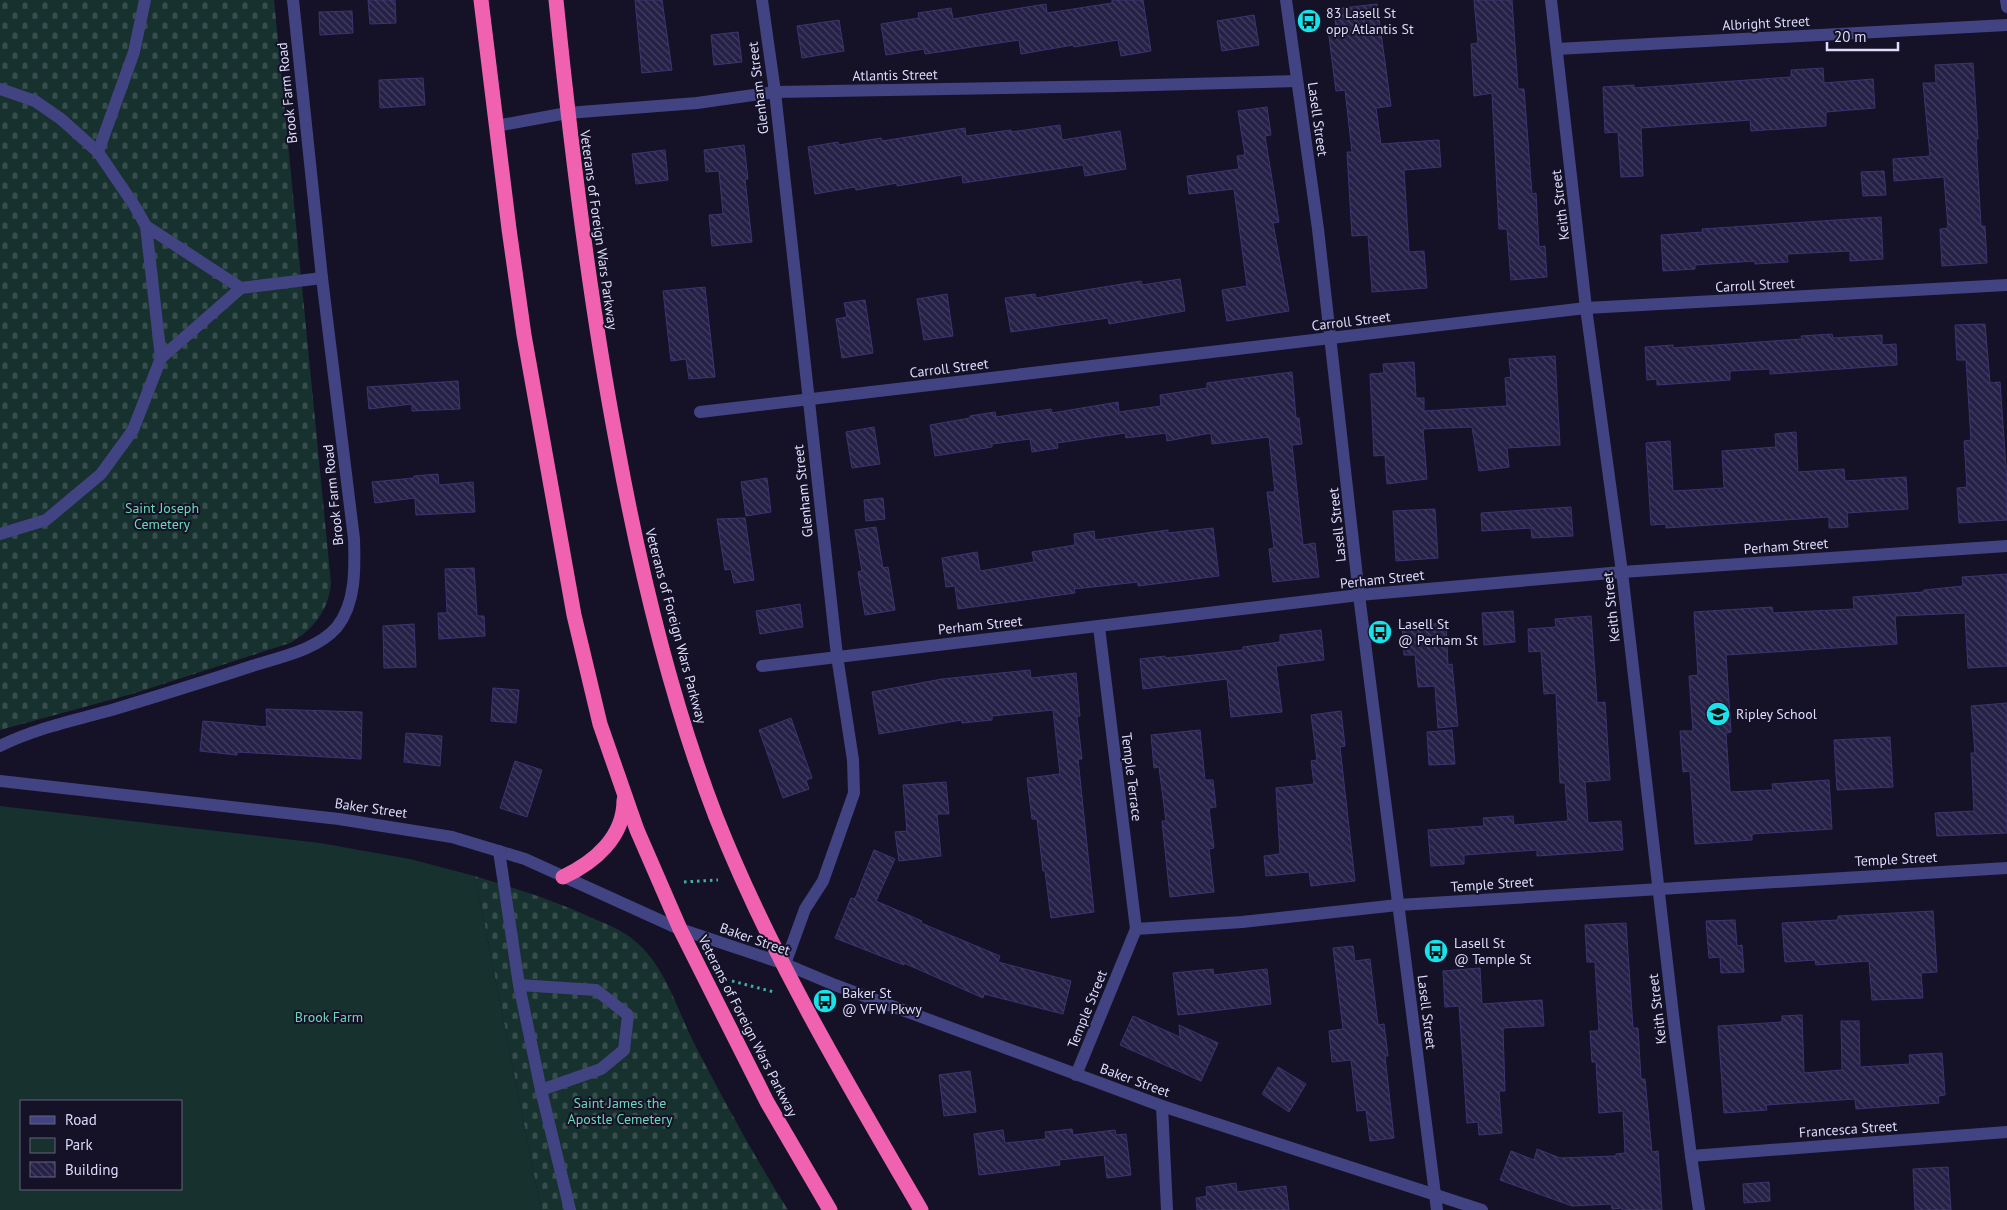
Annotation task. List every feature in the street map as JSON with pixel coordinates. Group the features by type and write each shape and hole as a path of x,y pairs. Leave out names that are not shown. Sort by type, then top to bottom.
{"highway":[{"name":"Veterans of Foreign Wars Parkway","path":"481,0 524,336 569,586 592,695 624,793 644,846 680,929 767,1102 830,1210"},
{"name":"Veterans of Foreign Wars Parkway","path":"556,0 567,113 584,251 600,352 625,489 653,614 676,696 710,801 734,860 785,964 846,1079 921,1210"},
{"path":"563,877 590,863 610,842 624,814 624,793"}],"street":[{"path":"98,152 134,52 145,0"},
{"name":"Brook Farm Road","path":"0,746 38,730 169,693 299,651 327,636 344,617 350,603 354,540 322,278 293,0"},
{"name":"Glenham Street","path":"762,0 837,656 853,760 854,793 824,881 805,909 785,964"},
{"name":"Lasell Street","path":"1286,0 1331,338 1359,595 1437,1210"},
{"name":"Keith Street","path":"1551,0 1586,308 1622,572 1657,889 1690,1156 1699,1210"},
{"path":"2006,0 2007,7"},
{"name":"Albright Street","path":"1557,49 2007,25"},
{"name":"Atlantis Street","path":"496,126 567,113 697,103 774,92 1297,81"},
{"path":"0,89 35,101 61,119 98,152 146,226 241,288"},
{"path":"0,534 46,520 101,474 133,430 161,358 146,226"},
{"path":"161,358 241,288 322,278"},
{"name":"Carroll Street","path":"700,412 1586,308 2007,285"},
{"name":"Perham Street","path":"762,666 1359,595 1622,572 2007,546"},
{"name":"Temple Terrace","path":"1098,627 1136,929"},
{"name":"Baker Street","path":"0,781 339,819 430,833 499,851 525,859 680,929 785,964 841,988 1076,1075 1162,1106 1482,1210"},
{"path":"499,851 519,985 541,1090 570,1210"},
{"name":"Temple Street","path":"1076,1075 1136,929 1242,922 1398,905 2007,868"},
{"path":"519,985 596,990 628,1015 624,1050 601,1070 541,1090"},
{"path":"1162,1106 1167,1210"},
{"name":"Francesca Street","path":"1690,1156 2007,1132"}],"path":[{"path":"684,882 718,880"},
{"path":"732,981 774,992"}],"green space":[{"name":"Saint Joseph Cemetery","path":"0,0 274,0 331,583 323,611 306,632 290,643 132,694 0,730"},
{"name":"Brook Farm","path":"0,806 320,843 410,859 475,876 541,1210 0,1210"},
{"name":"Saint James the Apostle Cemetery","path":"475,876 549,900 609,925 630,937 646,951 663,976 717,1087 751,1149 788,1210 541,1210"}],"building":[{"path":"368,0 395,0 396,23 370,24"},
{"path":"635,0 662,0 672,70 642,73"},
{"path":"1112,0 1143,0 1151,51 1121,56 1118,40 1021,54 1019,40 925,54 924,49 886,55 881,24 919,18 918,13 951,8 953,19 1046,4 1047,13 1112,3"},
{"path":"1474,0 1512,0 1518,89 1524,89 1532,194 1536,193 1539,247 1545,246 1547,277 1511,280 1507,229 1499,229 1492,93 1474,96 1471,44 1478,43"},
{"path":"1377,4 1391,106 1376,108 1381,144 1439,140 1441,167 1404,170 1409,252 1424,251 1427,288 1372,292 1368,235 1352,236 1347,152 1352,152 1345,90 1336,91 1328,29 1336,28 1334,9"},
{"path":"352,11 353,33 320,35 319,12"},
{"path":"1254,15 1259,45 1222,51 1217,21"},
{"path":"839,20 844,51 802,58 797,26"},
{"path":"738,32 742,62 714,65 711,35"},
{"path":"1973,63 1981,226 1985,226 1987,263 1942,266 1940,229 1948,228 1944,177 1894,181 1893,159 1930,156 1923,83 1936,83 1935,65"},
{"path":"1823,68 1824,83 1873,79 1875,108 1826,112 1826,126 1751,131 1750,120 1641,128 1643,176 1621,177 1618,132 1605,133 1603,87 1634,85 1634,88 1791,77 1791,70"},
{"path":"423,78 425,105 380,108 379,80"},
{"path":"1267,107 1271,135 1265,136 1279,222 1273,223 1289,311 1227,321 1222,290 1247,286 1234,189 1189,194 1187,176 1239,169 1237,156 1245,155 1238,111"},
{"path":"1060,125 1062,140 1120,131 1126,169 1085,176 1083,165 963,183 962,175 897,186 897,183 856,190 855,187 815,194 808,147 838,142 839,145 881,138 882,141 965,128 966,136"},
{"path":"744,145 748,179 745,179 752,242 712,246 709,215 723,214 719,171 706,172 704,150"},
{"path":"665,150 668,180 636,184 632,154"},
{"path":"1884,171 1886,195 1863,196 1861,172"},
{"path":"1881,217 1883,259 1850,261 1850,251 1787,254 1788,262 1755,264 1755,261 1695,265 1695,269 1663,271 1661,235 1703,232 1702,229"},
{"path":"1180,279 1185,311 1109,324 1108,318 1011,332 1005,298 1035,294 1036,298 1141,281 1142,285"},
{"path":"705,287 715,377 689,379 686,359 671,361 663,291"},
{"path":"947,294 953,336 924,340 917,299"},
{"path":"865,300 873,353 842,358 836,319 847,317 844,303"},
{"path":"1985,324 1990,383 2000,382 2007,481 2007,520 1959,523 1957,488 1967,487 1964,441 1971,440 1966,360 1957,360 1955,325"},
{"path":"1832,334 1833,338 1882,335 1882,345 1896,344 1897,365 1770,374 1770,369 1730,371 1730,380 1657,385 1657,379 1647,380 1645,347 1673,345 1673,348 1802,339 1801,336"},
{"path":"1555,356 1560,445 1507,448 1509,467 1479,471 1472,427 1423,429 1427,479 1387,484 1385,455 1374,456 1370,374 1384,373 1383,364 1414,362 1416,398 1424,398 1424,411 1507,406 1505,378 1511,377 1509,359"},
{"path":"1292,372 1296,418 1299,418 1302,444 1292,445 1303,545 1315,543 1319,577 1273,582 1269,549 1274,548 1267,492 1275,492 1269,437 1212,444 1211,433 1167,441 1166,433 1126,438 1125,433 1057,443 1058,448 1032,452 1030,439 992,444 992,447 935,456 930,425 995,412 996,417 1051,409 1052,413 1118,402 1119,412 1161,406 1160,395 1207,388 1207,383"},
{"path":"458,381 460,409 412,411 412,404 369,409 367,387"},
{"path":"874,427 880,464 852,468 846,432"},
{"path":"1796,432 1798,472 1844,469 1845,481 1906,477 1908,509 1847,513 1848,527 1829,528 1829,517 1666,528 1666,524 1651,525 1646,443 1670,441 1673,491 1724,488 1722,451 1776,447 1775,434"},
{"path":"438,474 439,485 473,482 475,512 416,515 415,498 375,503 372,482"},
{"path":"767,478 771,512 746,516 741,482"},
{"path":"883,498 885,519 866,521 864,500"},
{"path":"1571,507 1573,536 1532,538 1531,528 1482,531 1481,513"},
{"path":"1435,509 1438,558 1396,561 1393,511"},
{"path":"745,518 754,580 734,583 731,569 725,570 717,519"},
{"path":"876,527 883,568 888,567 895,610 865,615 858,572 862,571 855,530"},
{"path":"1213,528 1219,576 1138,586 1138,582 1074,589 1075,593 958,609 955,586 946,587 942,558 977,552 980,571 1034,562 1032,552 1075,545 1074,534 1094,531 1095,540 1168,530 1168,533"},
{"path":"474,568 477,616 484,616 485,636 439,639 438,613 447,613 445,569"},
{"path":"2007,574 2007,666 1968,668 1965,613 1895,616 1897,644 1726,655 1731,732 1726,733 1730,792 1773,790 1772,784 1829,780 1832,829 1752,834 1752,840 1695,844 1690,771 1683,772 1680,731 1693,731 1689,676 1698,675 1694,612 1772,607 1773,613 1854,609 1853,597 1924,592 1924,590 1963,586 1962,577"},
{"path":"800,604 803,627 760,634 756,611"},
{"path":"1513,611 1515,642 1484,645 1482,613"},
{"path":"1591,616 1597,703 1605,702 1610,780 1585,782 1588,823 1621,821 1623,850 1537,856 1537,850 1464,855 1464,864 1431,866 1428,830 1484,826 1483,818 1513,816 1514,825 1568,821 1565,783 1560,783 1556,693 1544,694 1541,651 1529,652 1528,629 1556,627 1555,619"},
{"path":"1446,623 1448,665 1452,664 1458,726 1438,728 1435,686 1418,687 1415,655 1404,655 1402,626"},
{"path":"414,624 416,667 384,668 383,626"},
{"path":"1321,630 1324,660 1276,666 1282,712 1231,717 1227,679 1143,689 1140,659 1243,650 1243,647 1280,642 1280,635"},
{"path":"1030,670 1031,678 1076,673 1080,716 1077,716 1082,759 1078,759 1094,912 1051,918 1037,819 1032,819 1027,778 1060,774 1053,710 992,716 992,720 962,723 962,720 879,734 872,692 942,679"},
{"path":"493,688 519,690 516,723 491,721"},
{"path":"2007,703 2007,833 1937,836 1935,813 1974,811 1971,753 1975,753 1971,706"},
{"path":"266,709 362,712 361,759 237,752 237,755 200,751 203,721 267,727"},
{"path":"1341,711 1345,746 1340,747 1355,881 1311,886 1309,872 1266,876 1264,856 1280,854 1276,788 1314,784 1311,761 1317,760 1311,715"},
{"path":"791,718 812,778 806,780 809,789 783,798 759,730"},
{"path":"1200,730 1205,780 1213,780 1216,807 1209,808 1214,848 1209,849 1214,892 1170,897 1162,821 1166,821 1159,767 1154,768 1151,735"},
{"path":"1452,730 1455,764 1429,765 1427,732"},
{"path":"406,733 442,736 440,766 404,762"},
{"path":"1890,737 1893,787 1837,790 1834,740"},
{"path":"515,761 542,770 527,817 500,808"},
{"path":"946,782 949,814 937,814 941,856 899,861 895,832 907,831 903,785"},
{"path":"874,850 895,859 876,901 922,921 921,923 1000,956 998,962 1071,981 1063,1014 984,994 983,998 904,963 904,965 835,938 851,898 855,899"},
{"path":"1933,911 1937,972 1921,973 1923,998 1872,1000 1869,961 1816,965 1815,960 1785,962 1782,923 1838,920 1838,916"},
{"path":"1735,920 1737,946 1742,945 1744,972 1721,973 1720,957 1709,958 1706,921"},
{"path":"1626,923 1633,1028 1638,1028 1641,1079 1645,1079 1652,1152 1658,1151 1662,1210 1612,1209 1611,1204 1572,1206 1500,1180 1511,1151 1534,1160 1537,1149 1560,1158 1616,1156 1616,1154 1625,1153 1623,1111 1599,1113 1596,1062 1592,1062 1590,1031 1599,1031 1595,962 1587,962 1585,925"},
{"path":"1353,946 1355,961 1370,959 1378,1025 1384,1024 1388,1056 1385,1056 1394,1138 1370,1141 1366,1110 1357,1111 1351,1060 1332,1062 1329,1031 1343,1029 1333,948"},
{"path":"1480,968 1482,1004 1542,1000 1544,1026 1503,1028 1505,1091 1499,1091 1502,1133 1479,1135 1478,1122 1467,1123 1459,1006 1445,1007 1443,971"},
{"path":"1213,969 1214,975 1267,969 1271,1004 1178,1015 1173,973"},
{"path":"1802,1015 1804,1073 1842,1070 1841,1021 1859,1021 1860,1067 1910,1064 1909,1055 1942,1053 1945,1095 1938,1096 1939,1103 1856,1109 1855,1099 1766,1105 1767,1110 1724,1113 1718,1026 1782,1022 1782,1016"},
{"path":"1133,1016 1180,1037 1179,1025 1218,1043 1201,1081 1120,1045"},
{"path":"1278,1067 1306,1084 1289,1112 1262,1094"},
{"path":"970,1071 976,1112 944,1116 939,1075"},
{"path":"1072,1129 1073,1135 1115,1130 1116,1135 1126,1134 1131,1175 1107,1178 1104,1155 1059,1160 1060,1165 979,1175 974,1134 1003,1130 1005,1143 1046,1139 1045,1132"},
{"path":"1948,1167 1951,1210 1915,1210 1913,1169"},
{"path":"1769,1182 1770,1201 1744,1203 1743,1184"},
{"path":"1236,1183 1237,1192 1286,1186 1289,1210 1197,1210 1196,1198 1207,1196 1206,1187"}],"place":[{"name":"83 Lasell St opp Atlantis St","path":"1309,21"},
{"name":"Lasell St @ Perham St","path":"1380,632"},
{"name":"Ripley School","path":"1718,714"},
{"name":"Lasell St @ Temple St","path":"1436,951"},
{"name":"Baker St @ VFW Pkwy","path":"825,1001"}]}
